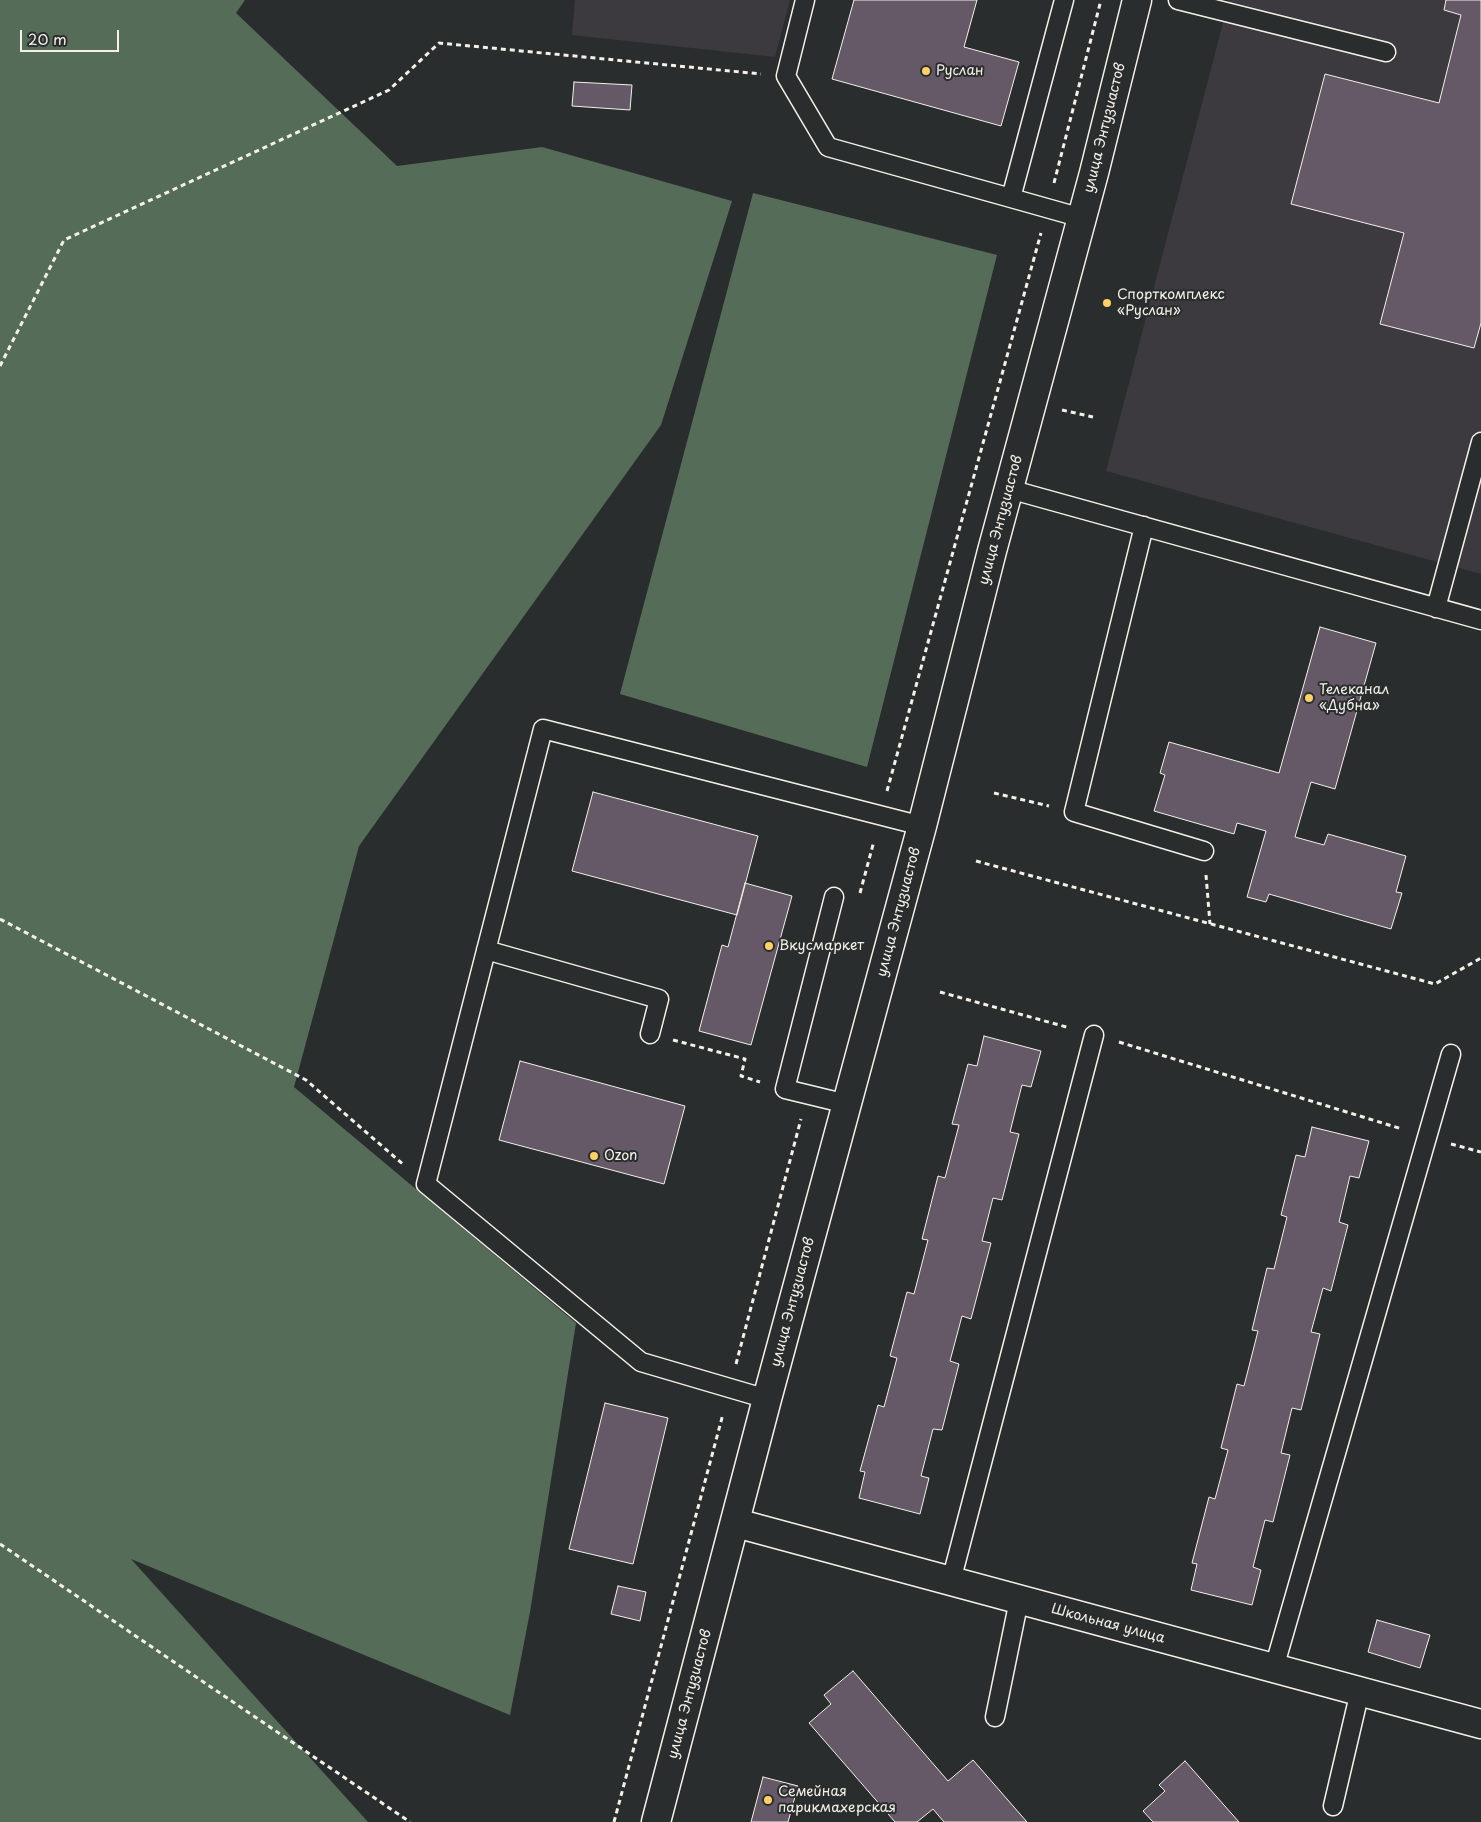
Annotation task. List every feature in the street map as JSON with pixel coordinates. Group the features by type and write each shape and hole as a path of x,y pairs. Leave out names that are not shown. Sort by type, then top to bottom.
{"street":[{"name":"улица Энтузиастов","path":"656,1822 767,1399 922,826 1009,489 1082,218 1137,0"},
{"name":"Школьная улица","path":"736,1523 1481,1724"}],"lane":[{"path":"805,0 786,76 828,147 1082,218"},
{"path":"1011,198 1064,0"},
{"path":"1178,0 1386,52"},
{"path":"1436,608 1481,442"},
{"path":"1009,489 1481,620"},
{"path":"1144,526 1074,812 1204,851"},
{"path":"767,1399 641,1362 426,1184 543,729 922,826"},
{"path":"834,897 785,1089 847,1104"},
{"path":"486,950 659,999 650,1034"},
{"path":"952,1581 1094,1034"},
{"path":"1274,1668 1451,1054"},
{"path":"994,1717 1019,1600"},
{"path":"1333,1806 1360,1691"}],"path":[{"path":"858,902 880,815 1047,208 1101,0"},
{"path":"0,366 64,240 389,90 439,43 786,76"},
{"path":"994,793 1074,812"},
{"path":"1204,851 1210,924"},
{"path":"976,862 1435,984 1481,958"},
{"path":"0,919 306,1080 426,1184"},
{"path":"940,992 1094,1034 1481,1152"},
{"path":"650,1034 745,1059 741,1076 785,1089"},
{"path":"614,1822 807,1094"},
{"path":"0,1544 410,1822"}],"shaded area":[{"path":"575,0 790,0 775,57 572,35"},
{"path":"1229,0 1481,0 1481,574 1106,471"}],"green space":[{"path":"0,0 245,0 236,13 397,166 542,147 732,201 661,425 359,846 294,1087 576,1323 530,1612 510,1715 131,1559 368,1822 0,1822"},
{"path":"753,193 997,255 867,767 620,694"}],"building":[{"name":"Руслан","path":"854,0 977,0 964,47 1019,62 1001,126 832,79"},
{"path":"1446,0 1481,0 1481,323 1474,348 1380,324 1404,233 1291,204 1325,74 1439,103 1461,15 1444,10"},
{"path":"574,82 632,85 630,110 572,106"},
{"path":"1320,627 1376,643 1335,789 1311,782 1295,837 1324,845 1328,834 1406,856 1396,892 1402,893 1391,929 1269,894 1266,902 1247,897 1266,831 1237,823 1234,834 1154,811 1165,775 1160,773 1169,742 1279,773"},
{"path":"593,792 758,836 737,915 572,871"},
{"path":"745,883 792,896 751,1045 699,1031 722,945 728,947"},
{"path":"984,1036 1041,1051 1031,1087 1022,1085 1010,1132 1019,1134 1002,1200 993,1198 982,1241 991,1243 971,1319 962,1316 950,1361 959,1364 942,1430 933,1429 921,1476 929,1478 920,1514 859,1498 865,1472 860,1471 878,1405 884,1407 897,1358 890,1356 907,1292 914,1294 928,1240 922,1239 938,1176 945,1178 959,1125 952,1124 968,1064 977,1066"},
{"path":"520,1061 685,1106 664,1184 499,1140"},
{"path":"1312,1127 1369,1141 1359,1178 1350,1176 1339,1222 1348,1225 1331,1291 1323,1288 1311,1332 1320,1334 1301,1410 1292,1408 1281,1453 1290,1455 1273,1522 1265,1520 1253,1567 1261,1570 1252,1605 1191,1590 1197,1564 1192,1563 1209,1497 1215,1499 1228,1450 1221,1448 1237,1384 1244,1386 1258,1331 1252,1330 1267,1268 1274,1269 1287,1217 1281,1215 1296,1155 1305,1157"},
{"path":"605,1403 668,1418 633,1564 569,1549"},
{"path":"618,1586 646,1592 640,1621 611,1614"},
{"path":"1377,1620 1430,1635 1420,1668 1368,1652"},
{"path":"853,1671 948,1781 973,1760 1027,1822 944,1822 933,1809 917,1822 895,1822 809,1723 831,1704 824,1695"},
{"path":"1185,1761 1239,1822 1153,1822 1143,1811 1165,1791 1159,1785"},
{"path":"763,1777 798,1786 788,1822 751,1822"}],"place":[{"name":"Руслан","path":"926,71"},
{"name":"Спорткомплекс «Руслан»","path":"1107,303"},
{"name":"Телеканал «Дубна»","path":"1309,698"},
{"name":"Вкусмаркет","path":"769,946"},
{"name":"Ozon","path":"594,1156"},
{"name":"Семейная парикмахерская","path":"768,1800"}]}
